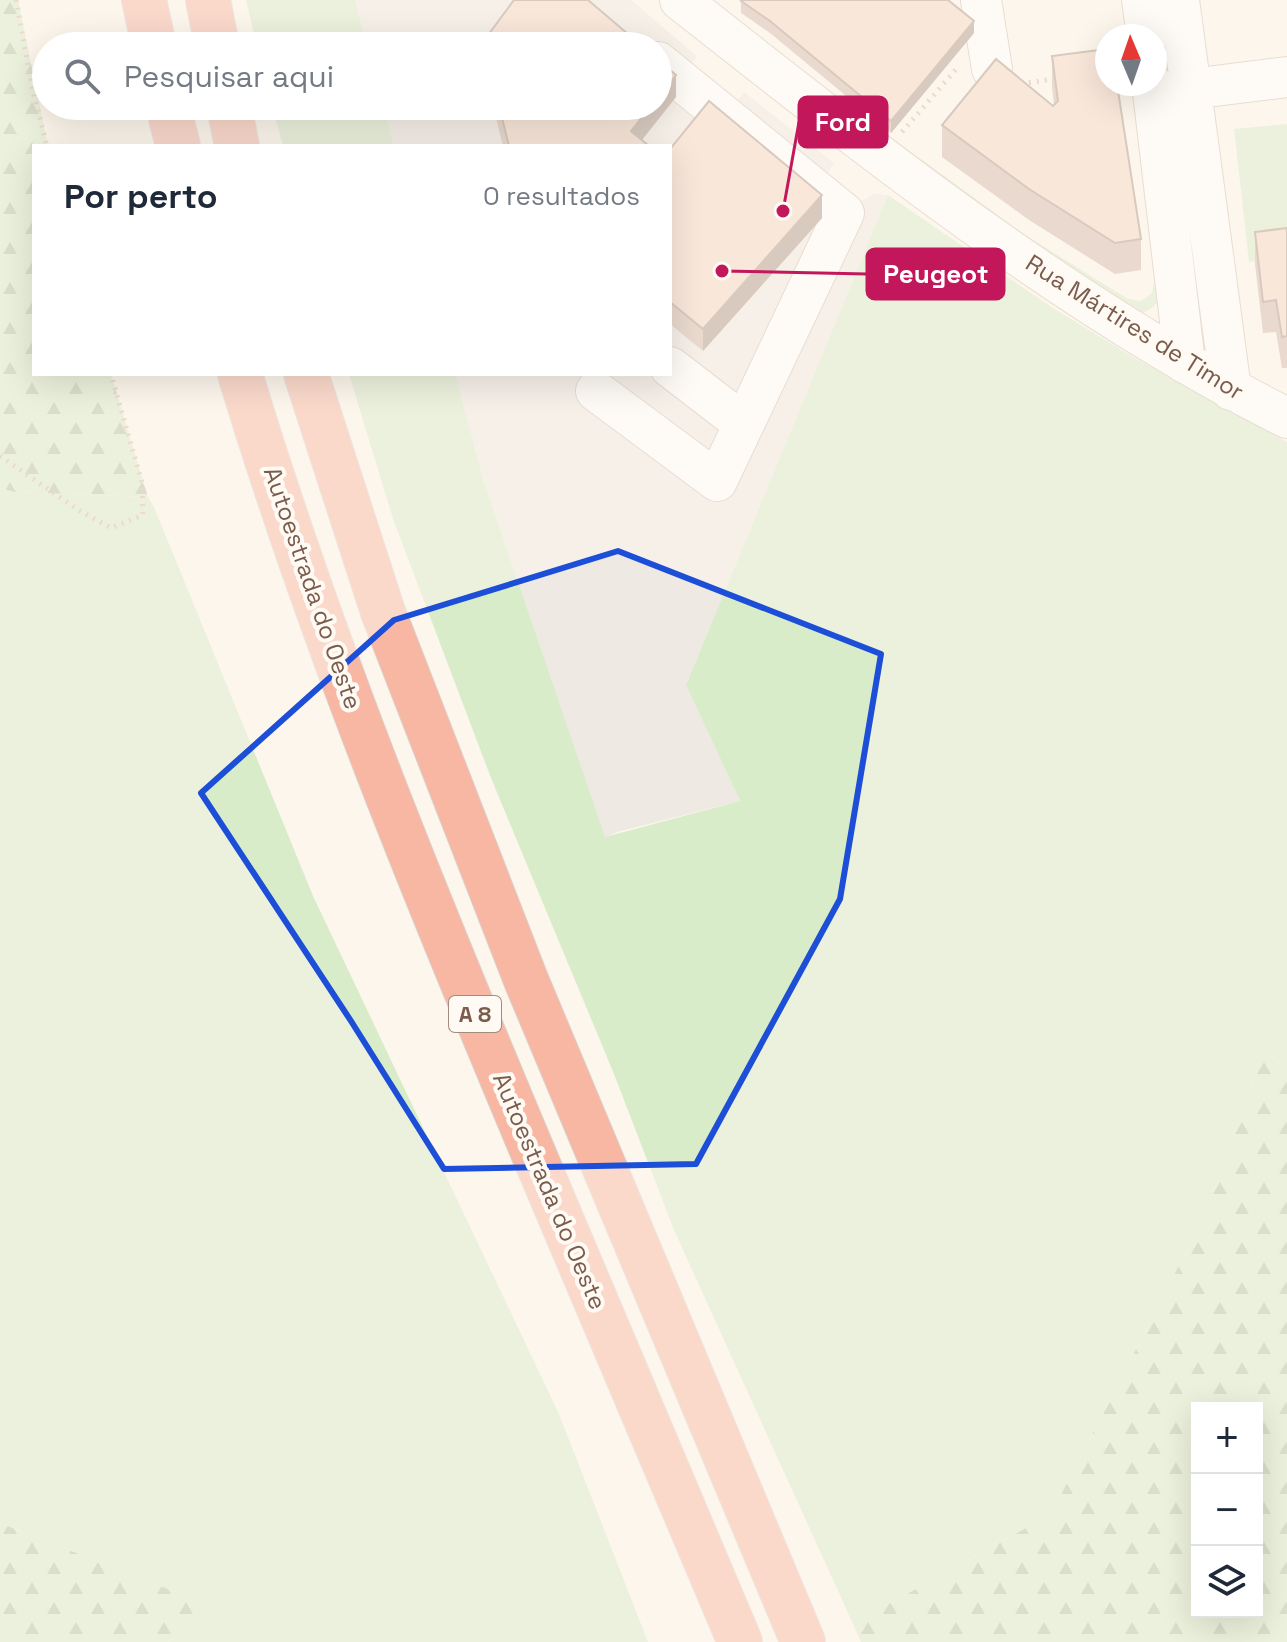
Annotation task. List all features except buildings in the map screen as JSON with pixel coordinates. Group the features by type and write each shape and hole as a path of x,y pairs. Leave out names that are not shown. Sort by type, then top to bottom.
{"highway":[{"path":"144,0 151,32"},
{"path":"208,0 214,32"},
{"path":"172,120 178,144"},
{"path":"232,120 237,144"},
{"name":"Autoestrada do Oeste","path":"241,376 287,518 373,760 455,966 740,1642"},
{"name":"A 8","path":"307,376 383,612 515,951 803,1642"}],"street":[{"name":"Rua Mártires de Timor","path":"680,0 900,169 1110,317 1231,390 1287,418"},
{"path":"1142,0 1145,24"},
{"path":"1179,0 1172,86 1179,308 1185,363"},
{"path":"974,7 992,69"},
{"path":"596,391 717,481 844,213 672,73"},
{"path":"1172,86 1287,77"},
{"path":"1172,86 1231,390"},
{"path":"1110,317 1133,320 1160,317 1179,308"},
{"path":"672,369 744,424"}],"path":[{"path":"16,0 32,86"},
{"path":"900,135 963,61 992,69 1008,86 1065,77"},
{"path":"40,120 46,144"},
{"path":"0,456 80,511 111,528 143,515 142,483 112,376"}],"highlighted area":[{"path":"618,551 881,654 840,899 696,1164 444,1169 201,793 394,620"}],"shaded area":[{"path":"355,0 631,0 669,32 363,32"},
{"path":"672,35 697,56 690,67 735,103 744,92 834,163 826,177 862,201 873,194 888,195 686,685 740,801 604,838 484,482 456,376 672,376 672,144 393,144 387,120 672,120"}],"green space":[{"path":"0,0 18,0 32,68 32,120 43,120 48,144 32,144 32,376 112,376 148,497 14,492 0,488"},
{"path":"246,0 355,0 363,32 254,32"},
{"path":"276,120 387,120 393,144 282,144"},
{"path":"1287,124 1287,257 1249,262 1234,129"},
{"path":"921,159 1024,234 1128,299 1141,301 1152,293 1154,281 1165,282 1157,302 1140,314 915,167"},
{"path":"888,195 1053,308 1138,360 1287,442 1287,1070 1264,1049 1207,1211 1051,1514 853,1624 674,1230 614,1074 491,778 393,519 350,376 456,376 484,482 605,837 740,801 686,685"},
{"path":"0,488 14,492 148,497 154,507 313,896 559,1414 648,1642 168,1642 218,1609 0,1523"},
{"path":"1264,1049 1287,1070 1287,1642 861,1642 853,1624 1051,1514 1207,1211"},
{"path":"0,1523 219,1609 168,1642 0,1642"}],"place":[{"name":"Ford","path":"783,211"},
{"name":"Peugeot","path":"722,271"}]}
